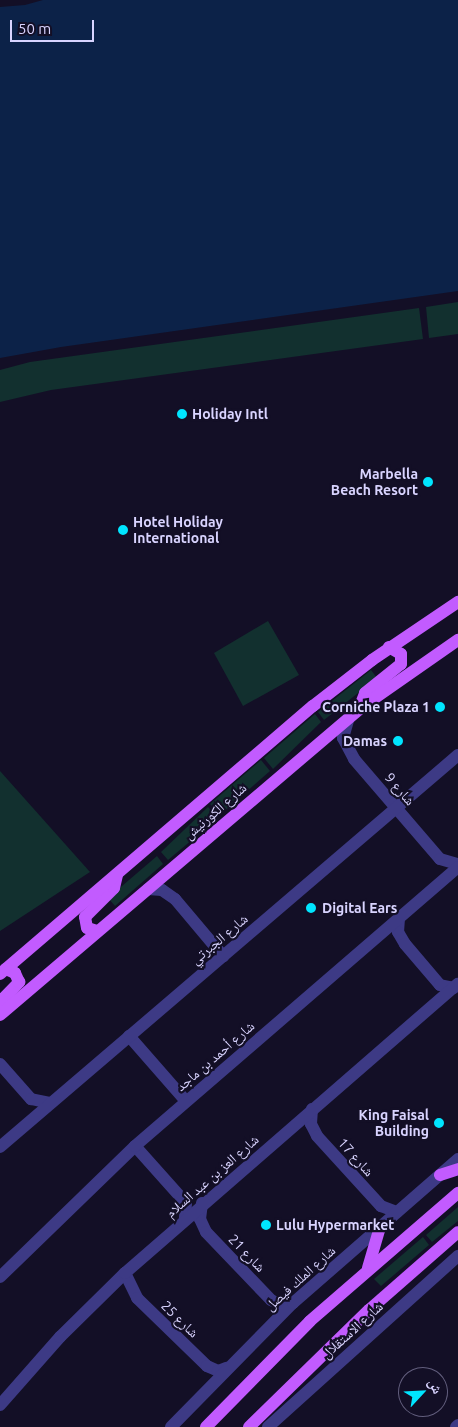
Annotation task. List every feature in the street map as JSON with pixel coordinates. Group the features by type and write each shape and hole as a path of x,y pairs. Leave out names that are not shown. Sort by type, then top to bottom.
{"main road":[{"name":"شارع الكورنيش","path":"3,971 306,711 389,647 458,602"},
{"name":"شارع الكورنيش","path":"0,1015 359,708 458,640"},
{"path":"359,708 365,692 400,664 401,654 389,647"},
{"path":"97,931 86,928 85,917 114,888 117,875"},
{"path":"0,1002 19,982 15,973 3,971"},
{"path":"440,1175 458,1169"},
{"path":"206,1427 297,1334 368,1268 458,1193"},
{"path":"368,1268 380,1227"},
{"path":"249,1427 369,1310 458,1232"}],"street":[{"name":"شارع 9","path":"349,717 343,731 345,745 440,859 458,866"},
{"name":"شارع الجبرتي","path":"0,1148 50,1103 458,755"},
{"name":"شارع أحمد بن ماجد","path":"0,1277 135,1146 458,866"},
{"path":"148,889 162,890 175,899 223,956"},
{"path":"399,918 398,932 405,944 440,985 456,986"},
{"name":"شارع العز بن عبد السلام","path":"0,1405 66,1331 125,1273 202,1203 456,986"},
{"path":"129,1036 186,1101"},
{"path":"0,1064 31,1098 50,1103"},
{"name":"شارع 17","path":"312,1110 311,1124 317,1136 381,1206 397,1212"},
{"path":"135,1146 186,1204 185,1218"},
{"name":"شارع الملك فيصل","path":"171,1427 226,1368 292,1304 458,1160"},
{"name":"شارع 21","path":"202,1203 200,1219 206,1232 271,1300 281,1305 292,1304"},
{"name":"شارع الاستقلال","path":"268,1427 458,1256"},
{"name":"شارع 25","path":"125,1273 137,1298 207,1366 218,1371 226,1368"}],"green space":[{"path":"458,302 458,334 429,338 426,307"},
{"path":"419,308 423,339 51,390 0,402 0,370 30,362"},
{"path":"268,621 299,675 243,706 214,653"},
{"path":"371,670 377,678 324,720 318,712"},
{"path":"315,714 321,722 273,769 264,758"},
{"path":"261,760 270,771 220,815 210,804"},
{"path":"0,771 90,872 0,931"},
{"path":"208,807 218,818 168,860 161,852"},
{"path":"157,856 163,864 115,906 108,898"},
{"path":"458,1207 458,1221 432,1242 426,1235"},
{"path":"423,1237 429,1245 381,1286 374,1279"}],"water":[{"path":"43,0 458,0 458,291 61,347 0,358 0,7 25,5"}],"place":[{"name":"Holiday Intl","path":"182,414"},
{"name":"Marbella Beach Resort","path":"428,482"},
{"name":"Hotel Holiday International","path":"123,530"},
{"name":"Corniche Plaza 1","path":"440,707"},
{"name":"Damas","path":"398,741"},
{"name":"Digital Ears","path":"311,908"},
{"name":"King Faisal Building","path":"439,1123"},
{"name":"Lulu Hypermarket","path":"266,1225"}]}
